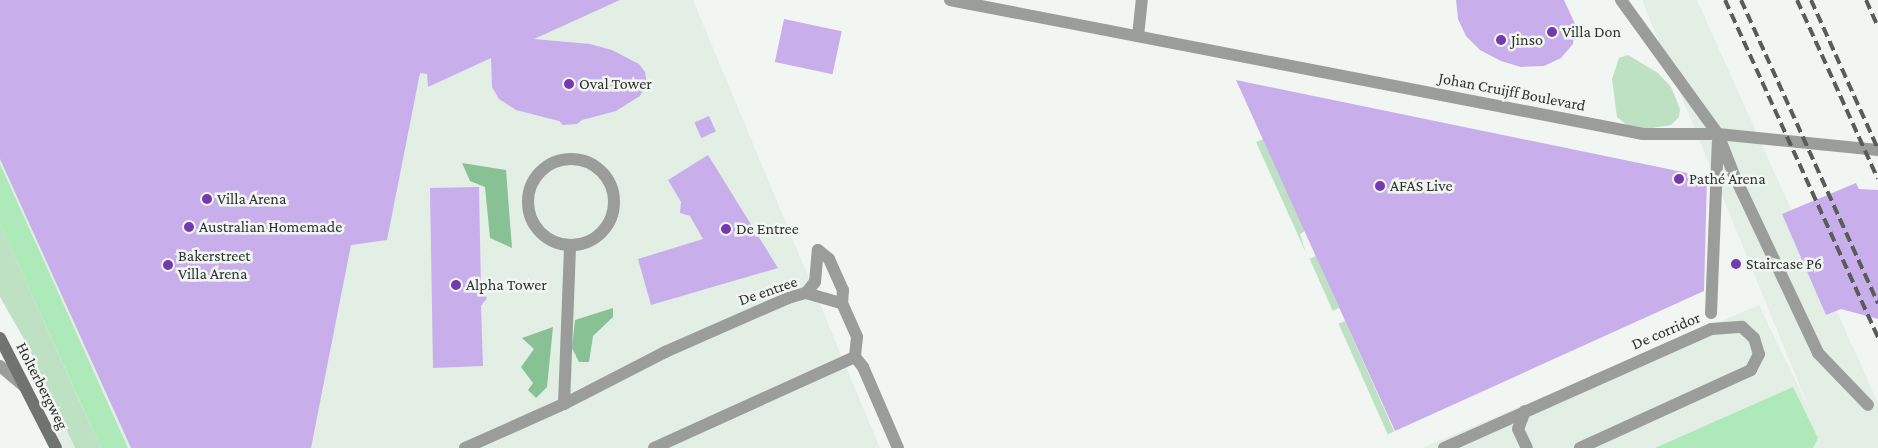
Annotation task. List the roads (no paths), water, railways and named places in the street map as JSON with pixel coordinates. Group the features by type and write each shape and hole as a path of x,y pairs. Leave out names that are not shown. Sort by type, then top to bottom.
{"main road":[{"name":"Holterbergweg","path":"0,338 56,448"}],"street":[{"name":"Johan Cruijff Boulevard","path":"950,0 1643,134 1718,134 1878,150"},
{"path":"1138,36 1142,0"},
{"path":"1621,0 1718,134 1734,175 1818,354 1868,405"},
{"path":"1711,313 1718,134"},
{"path":"574,159 586,161 604,174 613,189 615,206 608,226 595,239 570,247 553,243 537,231 531,222 527,196 532,182 547,166 574,159"},
{"path":"564,404 570,247"},
{"path":"806,293 815,282 818,250 829,259 843,290 842,303 857,337 855,357 863,367 898,448"},
{"name":"De entree","path":"465,448 564,404 665,352 766,306 806,293 825,296 842,303"},
{"name":"De corridor","path":"1444,448 1711,329 1742,327 1754,338 1759,354 1751,370 1580,448"},
{"path":"654,448 855,357"},
{"path":"0,366 26,387"},
{"path":"1525,412 1518,428 1527,448"}],"railway":[{"path":"1725,0 1878,338"},
{"path":"1741,0 1878,303"},
{"path":"1797,0 1878,179"},
{"path":"1811,0 1878,149"},
{"path":"1866,0 1878,27"}],"place":[{"name":"Villa Don","path":"1552,32"},
{"name":"Jinso","path":"1501,40"},
{"name":"Oval Tower","path":"569,84"},
{"name":"Pathé Arena","path":"1679,179"},
{"name":"AFAS Live","path":"1380,186"},
{"name":"Villa Arena","path":"207,199"},
{"name":"Australian Homemade","path":"189,227"},
{"name":"De Entree","path":"726,229"},
{"name":"Staircase P6","path":"1736,264"},
{"name":"Bakerstreet Villa Arena","path":"168,265"},
{"name":"Alpha Tower","path":"456,285"}]}
